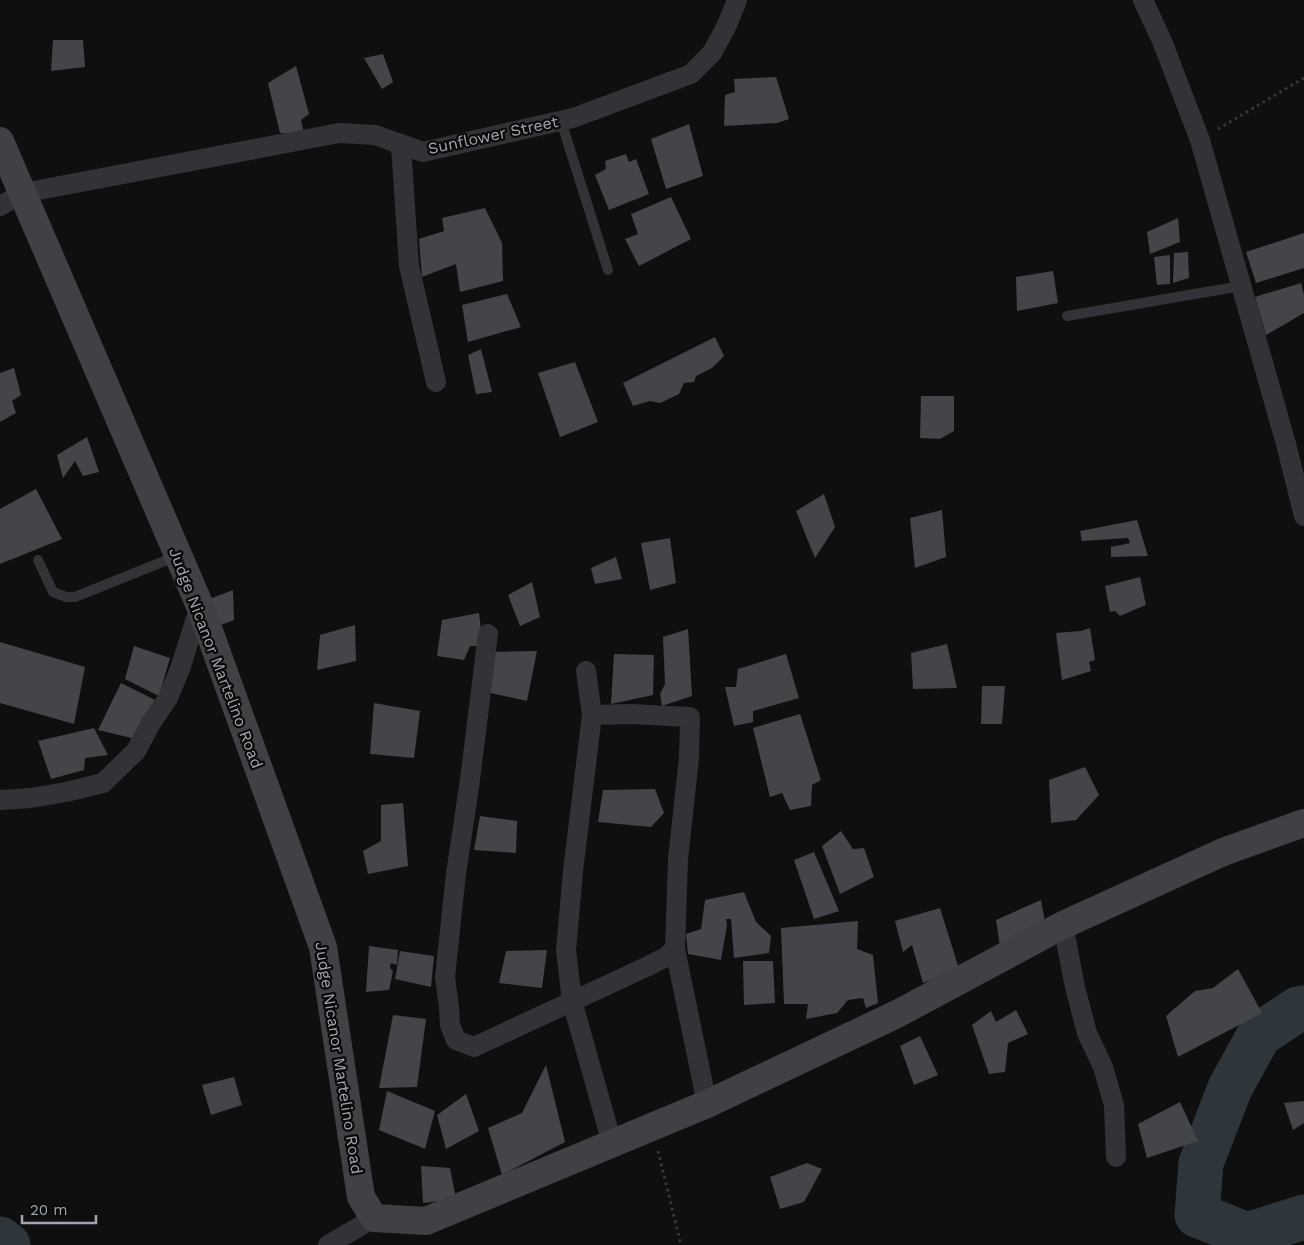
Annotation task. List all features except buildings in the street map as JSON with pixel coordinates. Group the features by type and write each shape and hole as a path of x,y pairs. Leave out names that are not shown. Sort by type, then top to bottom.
{"street":[{"name":"Sunflower Street","path":"12,200 340,133 375,134 400,145 423,152 561,121 691,74 712,53 727,25 736,0"},
{"path":"1144,0 1200,140 1286,444 1304,516"},
{"name":"Judge Nicanor Martelino Road","path":"0,140 12,200 200,606 323,947 368,1207"},
{"path":"400,145 409,266 436,382"},
{"path":"0,800 66,792 104,783 136,751 151,723 168,698 180,669 200,606"},
{"path":"488,634 456,874 445,977 450,1025 456,1040 474,1048 660,960 675,949"},
{"path":"586,671 592,714 573,872 566,950 572,1001 612,1143"},
{"path":"592,714 690,717 689,758 678,859 675,949 707,1104"},
{"path":"328,1245 368,1207 426,1221 707,1104 897,1014 1063,925 1223,852 1304,823"},
{"path":"1063,925 1075,987 1087,1033 1103,1067 1114,1105 1116,1158"}],"lane":[{"path":"561,121 608,270"},
{"path":"1067,316 1241,286"},
{"path":"38,560 53,592 59,595 75,597 178,555"}],"path":[{"path":"1200,140 1304,78"},
{"path":"651,1126 681,1245"}],"waterway":[{"path":"1247,1235 1197,1215 1201,1163 1230,1088 1259,1035 1298,1009 1304,1008"},
{"path":"1247,1245 1247,1235 1304,1217"},
{"path":"0,1239 8,1245"}]}
